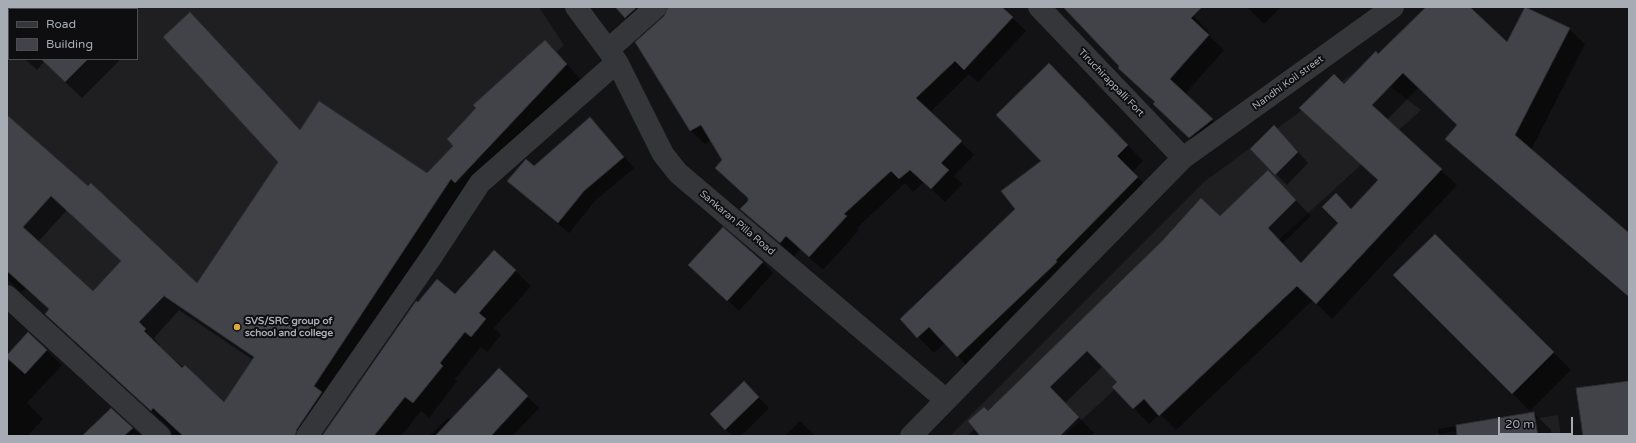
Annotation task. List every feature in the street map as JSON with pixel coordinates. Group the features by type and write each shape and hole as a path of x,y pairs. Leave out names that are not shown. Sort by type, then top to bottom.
{"street":[{"name":"Sankaran Pilla Road","path":"576,7 613,56 663,154 678,173 946,400"},
{"path":"307,436 432,256 480,183 613,56 656,7"},
{"name":"Tiruchirappalli Fort","path":"1040,7 1183,158"},
{"name":"Nandhi Koil street","path":"911,436 1183,158 1393,7"},
{"path":"7,296 160,436"}],"shaded area":[{"name":"SVS/SRC group of school and college","path":"7,7 539,7 564,45 441,161 265,436 7,219"},
{"path":"1363,66 1421,110 1064,436 950,436 1205,181"},
{"path":"1558,415 1561,436 1425,436"}],"building":[{"path":"615,7 637,7 625,18"},
{"path":"668,7 1002,7 1013,17 964,70 955,61 916,98 962,141 941,163 949,170 931,189 910,170 899,179 891,171 844,214 847,216 809,257 786,236 780,243 740,209 748,201 748,198 715,168 722,160 701,125 690,131 635,42 664,16"},
{"path":"1063,7 1202,7 1191,18 1209,35 1170,79 1213,119 1189,138 1153,104 1155,102 1118,68 1119,66"},
{"path":"1426,7 1470,7 1507,42 1525,7 1570,28 1515,135 1629,233 1629,297 1445,139 1457,125 1403,73 1372,105 1442,169 1316,304 1297,286 1159,416 1144,399 1133,409 1112,387 1117,382 1087,351 1050,387 1079,417 1060,436 980,436 968,421 984,407 988,411 1162,241 1201,198 1220,216 1268,170 1296,200 1268,228 1301,263 1338,223 1322,207 1336,193 1351,209 1378,180 1299,108 1334,74 1344,84 1376,51 1378,54"},
{"path":"190,12 300,130 319,101 427,173 453,146 447,139 476,108 473,105 545,40 567,64 455,183 451,179 314,386 322,392 297,429 295,436 183,436 153,408 151,411 45,314 49,309 7,271 7,115 88,186 91,183 197,283 278,162 163,37","holes":["51,196 121,261 93,291 23,227","164,296 254,357 224,402 185,365 182,368 144,331 146,329 139,322"]},
{"path":"42,60 87,60 65,82"},
{"path":"1049,63 1128,145 1117,156 1138,177 1056,260 1057,262 957,357 929,327 917,338 900,319 1015,209 1001,191 1041,161 996,115"},
{"path":"590,117 624,157 584,191 558,223 507,181 526,159 534,166"},
{"path":"1274,125 1298,152 1275,175 1250,149"},
{"path":"723,227 763,262 727,301 688,265"},
{"path":"1435,234 1554,352 1512,394 1393,275"},
{"path":"494,250 516,270 479,313 486,319 471,337 465,332 440,363 443,366 413,403 405,397 374,436 322,436 416,301 418,302 437,279 455,294"},
{"path":"28,332 47,350 25,374 7,358 7,355"},
{"path":"499,368 528,396 491,436 435,436"},
{"path":"744,381 759,397 725,430 710,414"},
{"path":"1629,381 1629,436 1583,436 1576,388"},
{"path":"111,408 133,428 124,436 82,436"},
{"path":"1534,412 1538,436 1457,436 1456,425"}],"place":[{"name":"SVS/SRC group of school and college","path":"237,327"}]}
